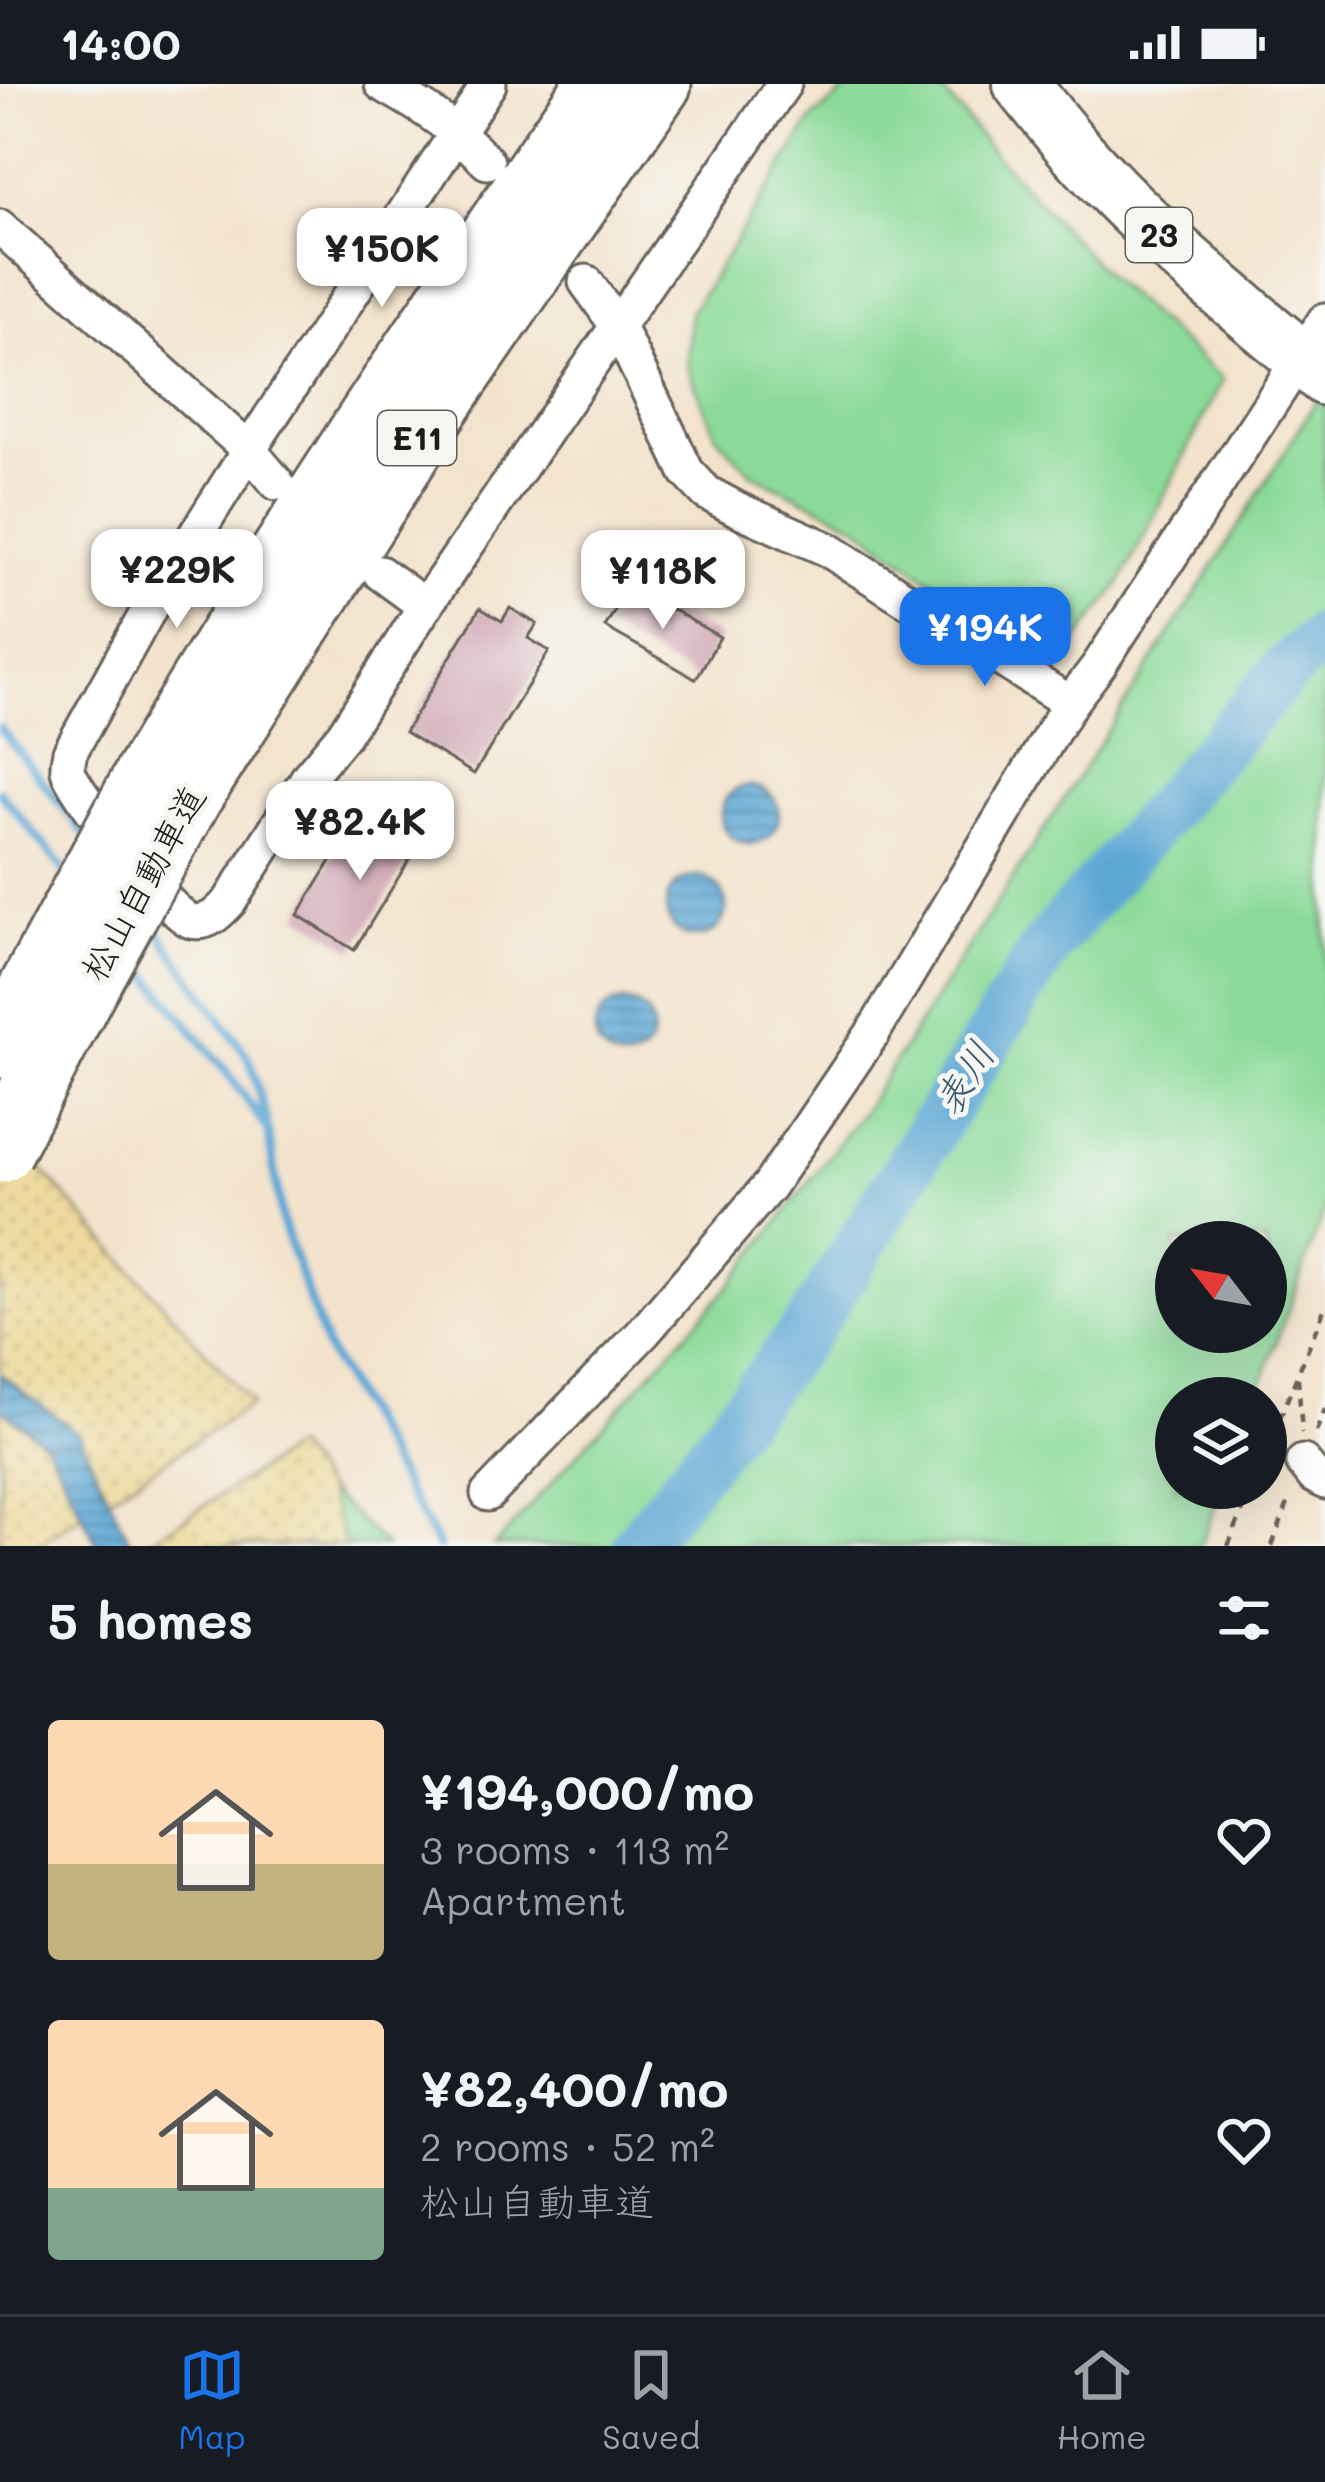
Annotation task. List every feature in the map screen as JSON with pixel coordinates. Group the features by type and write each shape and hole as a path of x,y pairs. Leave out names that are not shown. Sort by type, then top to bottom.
{"highway":[{"name":"松山自動車道","path":"0,1151 168,787 190,703 394,383 598,84"},
{"name":"松山自動車道","path":"0,1046 168,787 659,84"}],"main road":[{"name":"23","path":"1022,84 1079,155 1177,251 1316,356"}],"street":[{"path":"382,84 458,131 487,162"},
{"path":"490,84 152,604 70,752 68,771 97,815 182,919 197,923 216,916 230,902 309,776 344,734 425,606 784,84"},
{"path":"0,227 249,450 277,483"},
{"path":"586,281 618,327 687,472 707,493 827,549 1070,703"},
{"path":"488,1494 644,1332 769,1186 872,1034 1070,703 1316,356"},
{"path":"380,573 425,606"}],"path":[{"path":"1287,1400 1325,1306"},
{"path":"1298,1372 1314,1472"},
{"path":"1228,1546 1243,1509"}],"green space":[{"path":"849,84 937,84 996,156 1109,278 1223,379 1120,584 1057,662 952,596 857,525 752,474 716,435 687,366 690,313 813,118"},
{"path":"1325,387 1325,1209 1287,1313 1287,1221 1155,1221 1155,1353 1272,1353 1264,1377 1155,1377 1155,1509 1215,1509 1200,1546 494,1546 731,1284 863,1111"},
{"path":"326,1488 385,1546 345,1546"}],"sand":[{"path":"0,1123 252,1404 35,1546 0,1546"},
{"path":"294,1447 326,1488 345,1546 142,1546"}],"water":[{"path":"750,786 770,795 779,815 770,835 750,844 730,835 721,815 730,795"},
{"path":"696,877 717,886 726,907 717,928 696,937 675,928 666,907 675,886"},
{"path":"624,1002 645,1010 653,1031 645,1052 624,1060 603,1052 595,1031 603,1010"},
{"path":"0,1374 79,1434 132,1546 98,1546 47,1444 0,1408"}],"building":[{"path":"630,585 720,637 696,679 605,627"},
{"path":"480,608 502,621 510,608 537,624 528,638 549,651 474,774 405,732"},
{"path":"383,815 422,839 354,950 298,915 344,840 361,851"}],"waterway":[{"name":"表川","path":"637,1546 810,1325 1048,944 1285,671 1325,636"},
{"path":"0,728 86,836"},
{"path":"0,792 69,876"},
{"path":"147,916 250,1060 267,1122"},
{"path":"132,955 268,1130 282,1222 326,1348 438,1546"}]}
